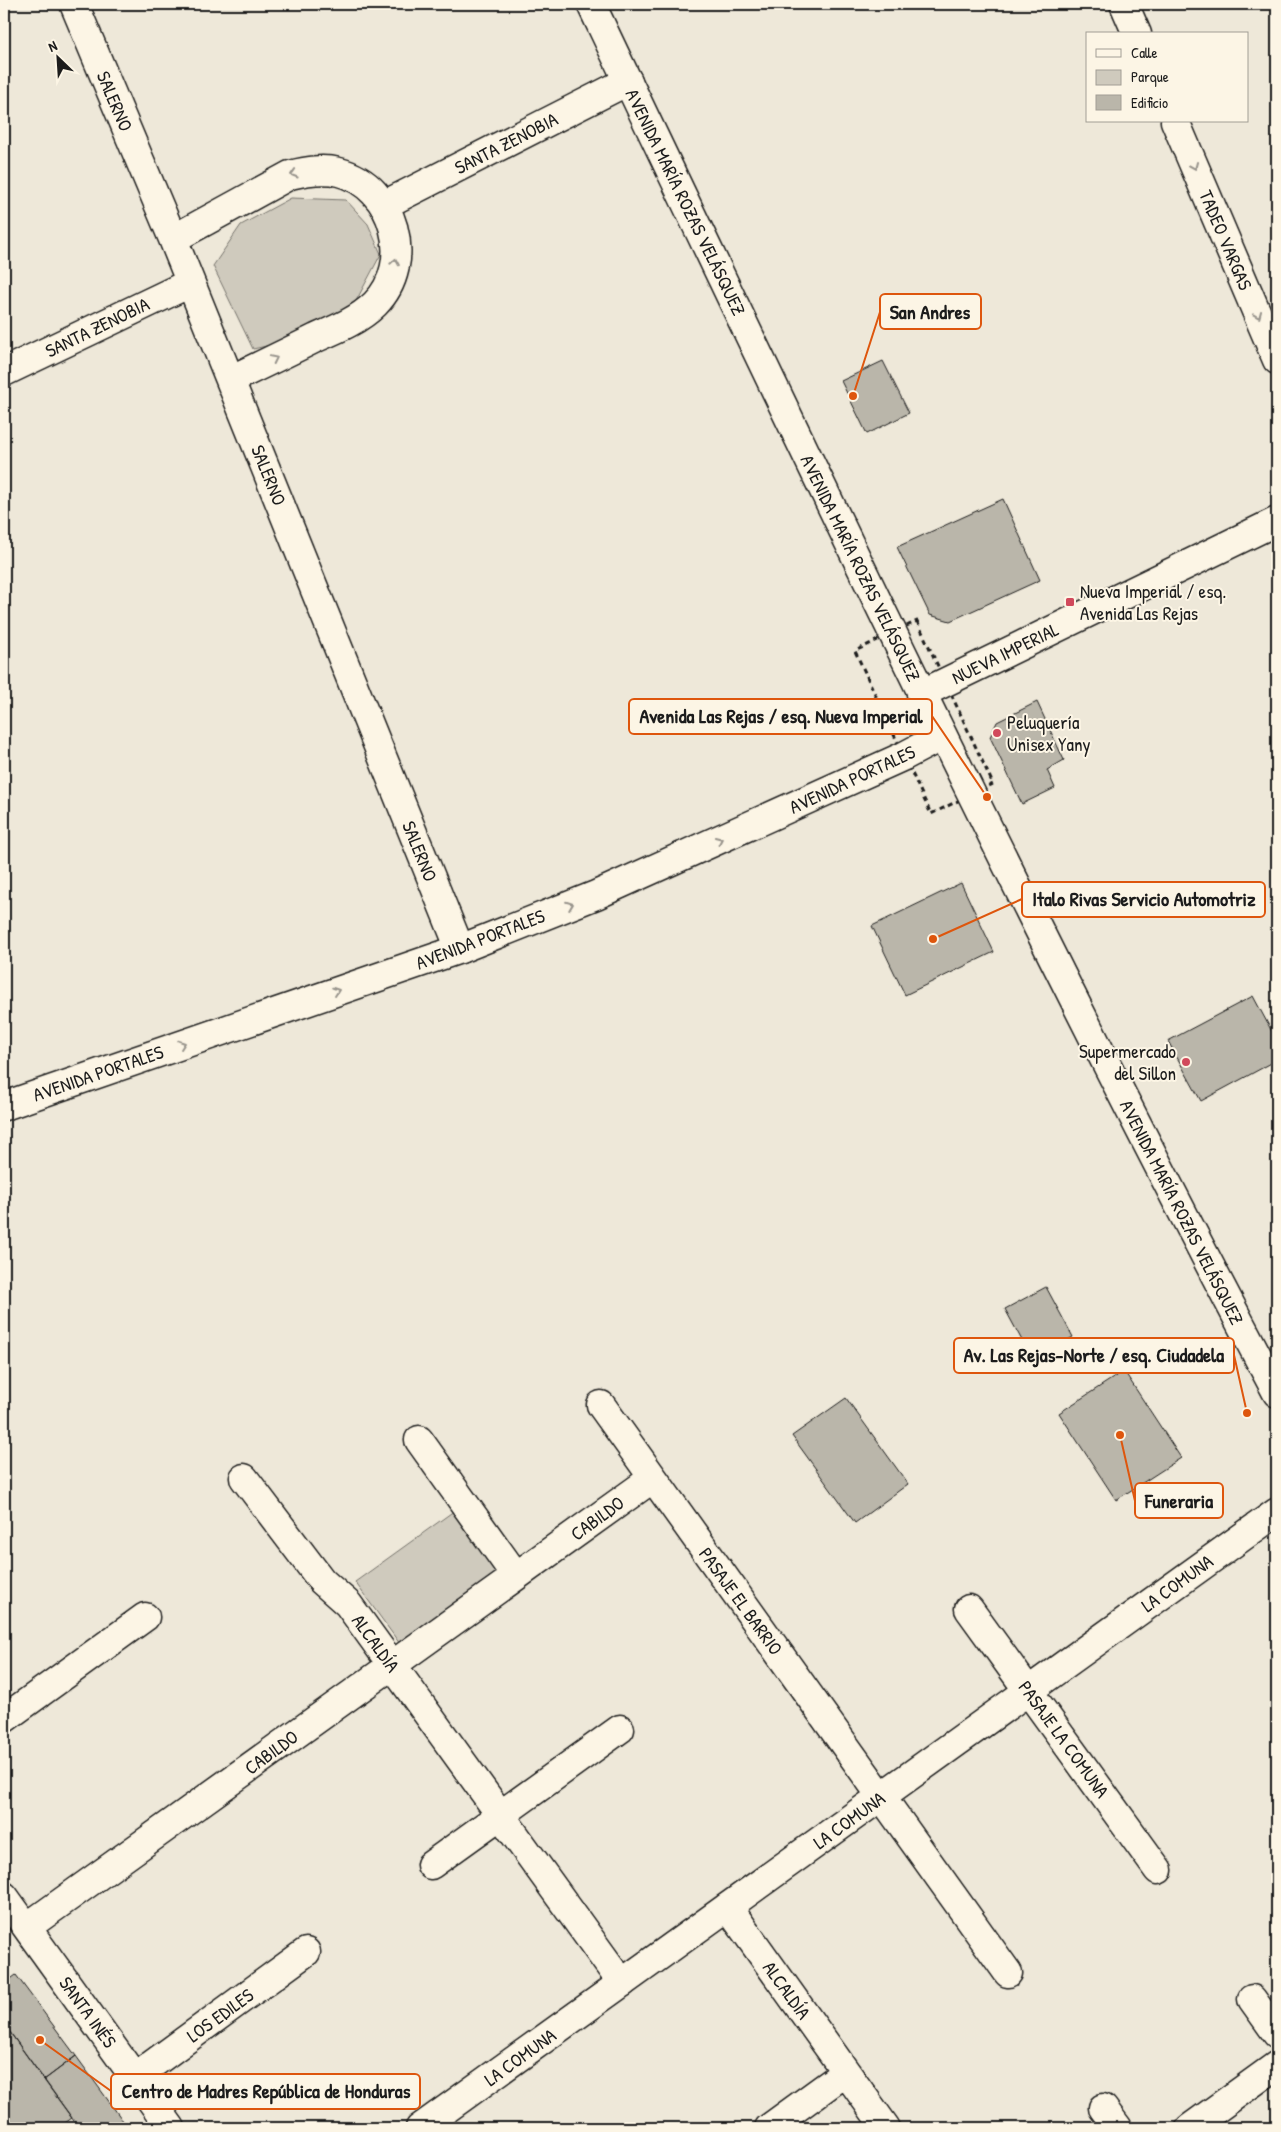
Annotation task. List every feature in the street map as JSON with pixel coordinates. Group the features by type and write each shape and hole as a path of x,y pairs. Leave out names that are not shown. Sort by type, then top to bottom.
{"street":[{"name":"SALERNO","path":"74,4 173,239 460,949"},
{"name":"AVENIDA MARÍA ROZAS VELÁSQUEZ","path":"591,4 921,694 1133,1116 1277,1393"},
{"path":"1124,4 1136,32"},
{"name":"SANTA ZENOBIA","path":"384,205 628,81"},
{"name":"TADEO VARGAS","path":"1175,122 1277,360"},
{"path":"173,239 290,175 309,170 329,171 351,177 374,193 384,205 394,225 397,247 392,278 376,303 353,321 230,380"},
{"name":"SANTA ZENOBIA","path":"4,372 190,283"},
{"name":"NUEVA IMPERIAL","path":"921,694 1277,521"},
{"name":"AVENIDA PORTALES","path":"4,1106 460,949 596,895 904,756 942,736"},
{"name":"PASAJE EL BARRIO","path":"601,1405 882,1796"},
{"path":"419,1440 516,1576"},
{"name":"ALCALDÍA","path":"244,1478 322,1581 348,1604 622,1983"},
{"name":"CABILDO","path":"27,1927 653,1478"},
{"name":"LA COMUNA","path":"420,2128 1277,1512"},
{"name":"PASAJE LA COMUNA","path":"969,1609 1158,1870"},
{"path":"4,1719 146,1617"},
{"path":"432,1865 620,1729"},
{"path":"882,1796 1008,1973"},
{"name":"SANTA INÉS","path":"4,1896 171,2128"},
{"name":"ALCALDÍA","path":"728,1907 886,2128"},
{"name":"LOS EDILES","path":"135,2077 306,1952"},
{"path":"1252,1999 1277,2034"},
{"path":"1190,2128 1277,2065"},
{"path":"769,2128 846,2072"}],"green space":[{"path":"291,198 346,200 368,224 381,254 356,301 306,337 253,349 213,266 241,225"},
{"path":"458,1508 504,1572 400,1644 355,1582"}],"building":[{"path":"883,361 909,413 867,434 841,381"},
{"path":"1003,499 1040,580 950,621 930,615 897,547"},
{"path":"1037,702 1064,760 1047,770 1055,788 1022,804 990,737 997,722"},
{"path":"961,883 994,952 905,995 872,926"},
{"path":"1253,996 1277,1041 1277,1060 1201,1101 1168,1041"},
{"path":"1046,1287 1073,1337 1032,1359 1005,1309"},
{"path":"1124,1371 1181,1458 1116,1500 1059,1413"},
{"path":"846,1398 908,1484 855,1523 792,1436"},
{"path":"16,1975 76,2056 44,2080 4,2024 4,1984"},
{"path":"4,2024 72,2118 58,2128 4,2128"},
{"path":"76,2056 126,2125 122,2128 79,2128 44,2080"}],"place":[{"name":"San Andres","path":"853,396"},
{"name":"Nueva Imperial / esq. Avenida Las Rejas","path":"1070,602"},
{"name":"Peluquería Unisex Yany","path":"997,733"},
{"name":"Avenida Las Rejas / esq. Nueva Imperial","path":"987,797"},
{"name":"Italo Rivas Servicio Automotriz","path":"933,939"},
{"name":"Supermercado del Sillon","path":"1186,1062"},
{"name":"Av. Las Rejas-Norte / esq. Ciudadela","path":"1247,1413"},
{"name":"Funeraria","path":"1120,1435"},
{"name":"Centro de Madres República de Honduras","path":"40,2040"}]}
